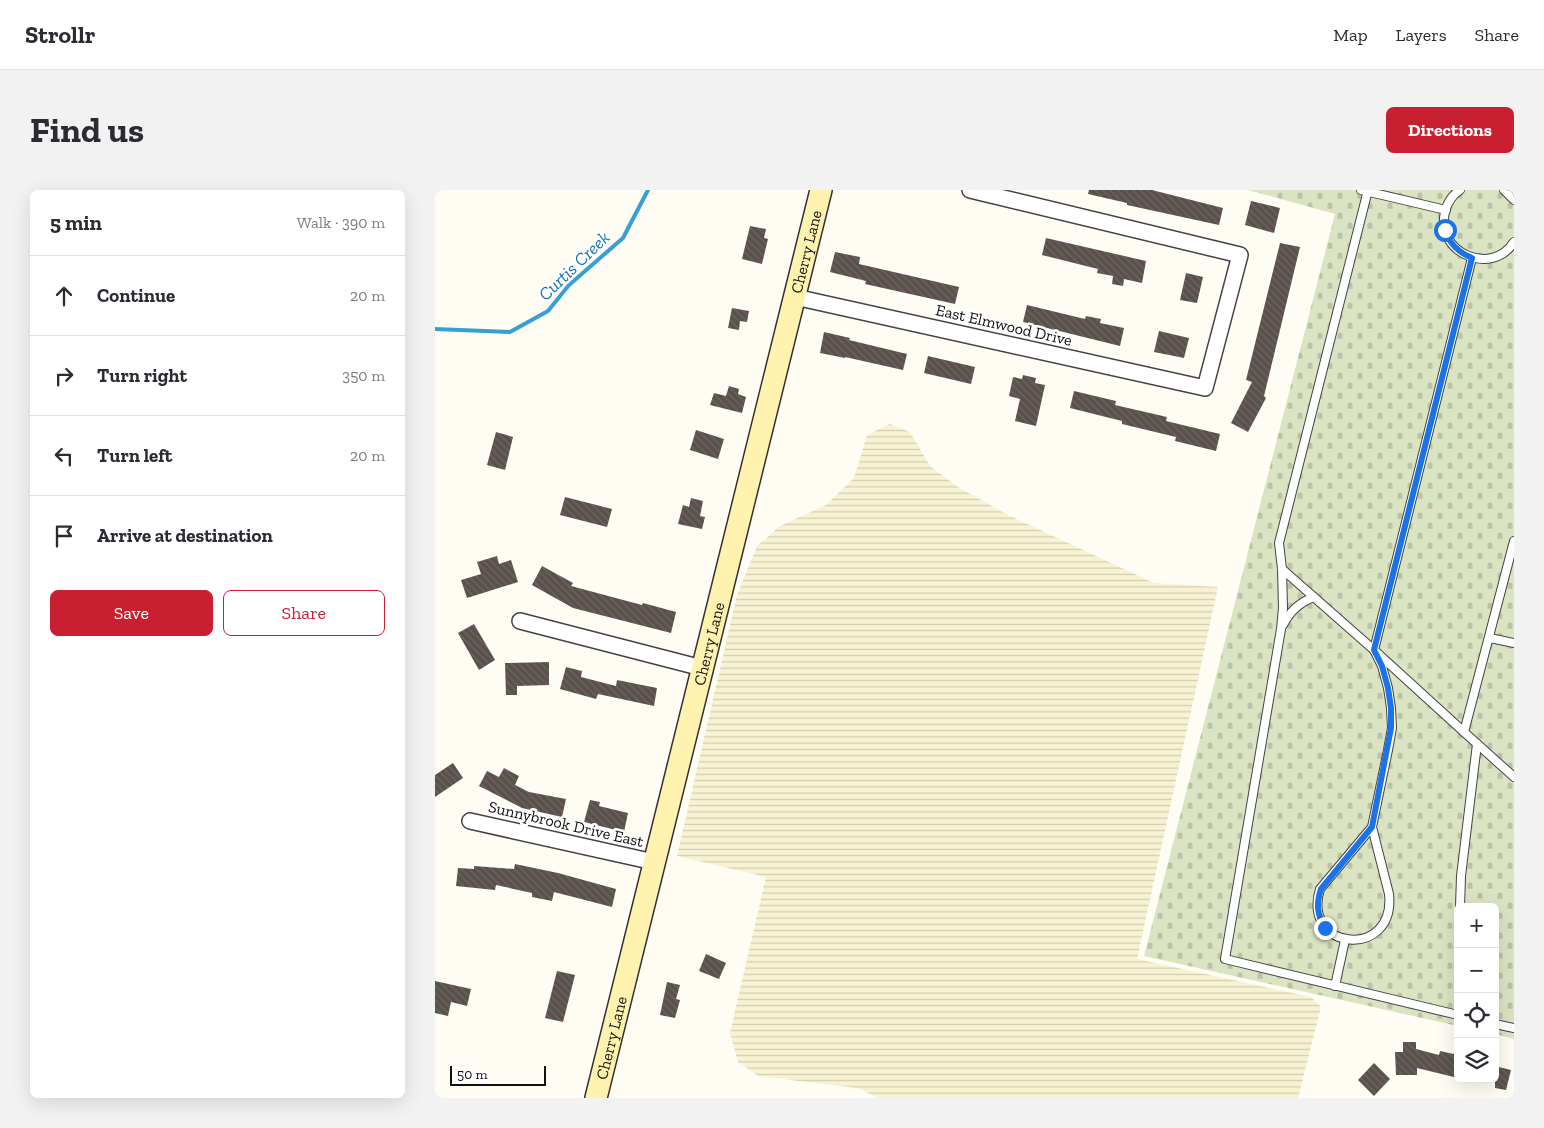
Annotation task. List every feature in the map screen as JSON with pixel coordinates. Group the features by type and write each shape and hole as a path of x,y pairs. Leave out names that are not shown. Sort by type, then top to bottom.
{"street":[{"name":"Cherry Lane","path":"596,1098 821,190"},
{"name":"East Elmwood Drive","path":"795,297 1205,388 1240,255 970,190"},
{"path":"520,621 702,668"},
{"name":"Sunnybrook Drive East","path":"470,820 655,862"}],"lane":[{"path":"1460,190 1449,201 1444,218 1445,230 1449,240 1457,250 1472,258 1484,259 1503,253 1514,242"},
{"path":"1505,190 1514,200"},
{"path":"1445,210 1366,191 1279,543 1283,608 1281,629 1225,959 1454,1014"},
{"path":"1372,827 1321,889 1317,899 1320,920 1325,928 1345,940 1361,939 1376,933 1388,915 1389,894 1372,827 1391,728 1391,708 1382,666 1374,650 1472,258"},
{"path":"1465,732 1514,541"},
{"path":"1282,569 1514,777"},
{"path":"1281,629 1287,617 1295,608 1304,601 1314,597"},
{"path":"1490,638 1514,643"},
{"path":"1460,903 1461,876 1477,744"},
{"path":"1335,986 1345,940"},
{"path":"1499,1025 1514,1028"}],"shaded area":[{"path":"890,424 910,432 930,466 958,487 1008,515 1154,583 1218,587 1137,959 1311,997 1321,1007 1298,1098 879,1098 857,1088 758,1076 738,1062 730,1033 766,877 677,856 737,595 757,546 780,526 826,505 854,478 867,435"}],"green space":[{"path":"1248,190 1514,190 1514,1039 1499,1035 1499,903 1454,903 1454,1025 1144,956 1335,214"}],"building":[{"path":"1089,190 1152,190 1223,208 1219,225 1127,205 1127,203 1088,194"},
{"path":"1251,201 1280,208 1274,233 1245,225"},
{"path":"750,226 766,229 764,238 768,239 762,264 742,259"},
{"path":"1046,238 1146,261 1142,283 1124,279 1123,286 1112,284 1113,276 1097,273 1098,269 1042,255"},
{"path":"1280,243 1300,247 1264,396 1266,398 1248,432 1231,423 1252,382 1246,380"},
{"path":"835,252 860,257 859,264 959,287 955,304 865,284 866,281 830,272"},
{"path":"1186,273 1203,277 1197,303 1180,300"},
{"path":"1027,305 1085,319 1086,316 1101,319 1100,323 1124,328 1120,346 1023,322"},
{"path":"732,308 749,311 747,322 740,321 739,330 728,328"},
{"path":"1159,331 1189,338 1184,358 1154,352"},
{"path":"824,332 907,354 903,370 820,353"},
{"path":"928,356 975,367 971,384 924,373"},
{"path":"1023,375 1036,378 1035,383 1045,385 1036,426 1015,421 1020,399 1009,396 1013,377 1022,379"},
{"path":"729,386 739,389 738,394 746,397 742,413 710,405 714,393 726,396"},
{"path":"1074,391 1116,401 1115,405 1167,417 1166,421 1220,434 1216,451 1175,441 1176,437 1122,424 1122,421 1070,408"},
{"path":"696,430 724,439 718,459 690,450"},
{"path":"496,432 513,437 505,470 487,465"},
{"path":"565,497 612,509 607,527 560,515"},
{"path":"691,498 703,501 700,516 705,517 702,529 678,524 683,505 689,507"},
{"path":"497,556 499,564 511,560 518,582 467,598 461,580 481,574 477,562"},
{"path":"542,566 573,583 571,586 676,612 671,633 573,608 532,585"},
{"path":"474,624 495,660 479,670 458,633"},
{"path":"549,662 549,685 517,686 517,695 506,695 505,663"},
{"path":"566,667 582,671 581,677 616,686 617,680 657,688 654,706 598,694 596,699 560,689"},
{"path":"453,763 463,778 435,797 435,775"},
{"path":"504,768 519,776 515,785 529,792 566,799 562,817 522,808 479,786 487,771 499,777"},
{"path":"590,800 600,802 599,806 628,813 624,832 584,822"},
{"path":"515,864 558,873 616,889 612,907 554,892 552,901 532,897 532,893 496,885 495,890 456,886 458,868 474,869 474,866 514,869"},
{"path":"706,954 726,963 719,979 699,971"},
{"path":"557,971 575,975 563,1022 545,1018"},
{"path":"435,981 471,989 467,1006 451,1002 448,1016 435,1013"},
{"path":"667,982 680,985 676,999 680,1000 675,1018 660,1015"},
{"path":"1403,1042 1416,1042 1416,1049 1439,1055 1440,1051 1454,1054 1454,1077 1417,1068 1417,1075 1396,1075 1395,1052 1403,1052"},
{"path":"1374,1063 1390,1079 1374,1096 1358,1080"},
{"path":"1499,1067 1511,1070 1506,1090 1495,1088 1495,1083 1499,1083"}],"waterway":[{"name":"Curtis Creek","path":"435,329 510,332 548,311 569,285 623,238 648,190"}],"route":[{"path":"1325,928 1320,920 1317,899 1321,889 1372,827 1388,750 1391,708 1382,666 1374,650 1472,258 1463,255 1457,250 1449,240 1445,230"}]}
